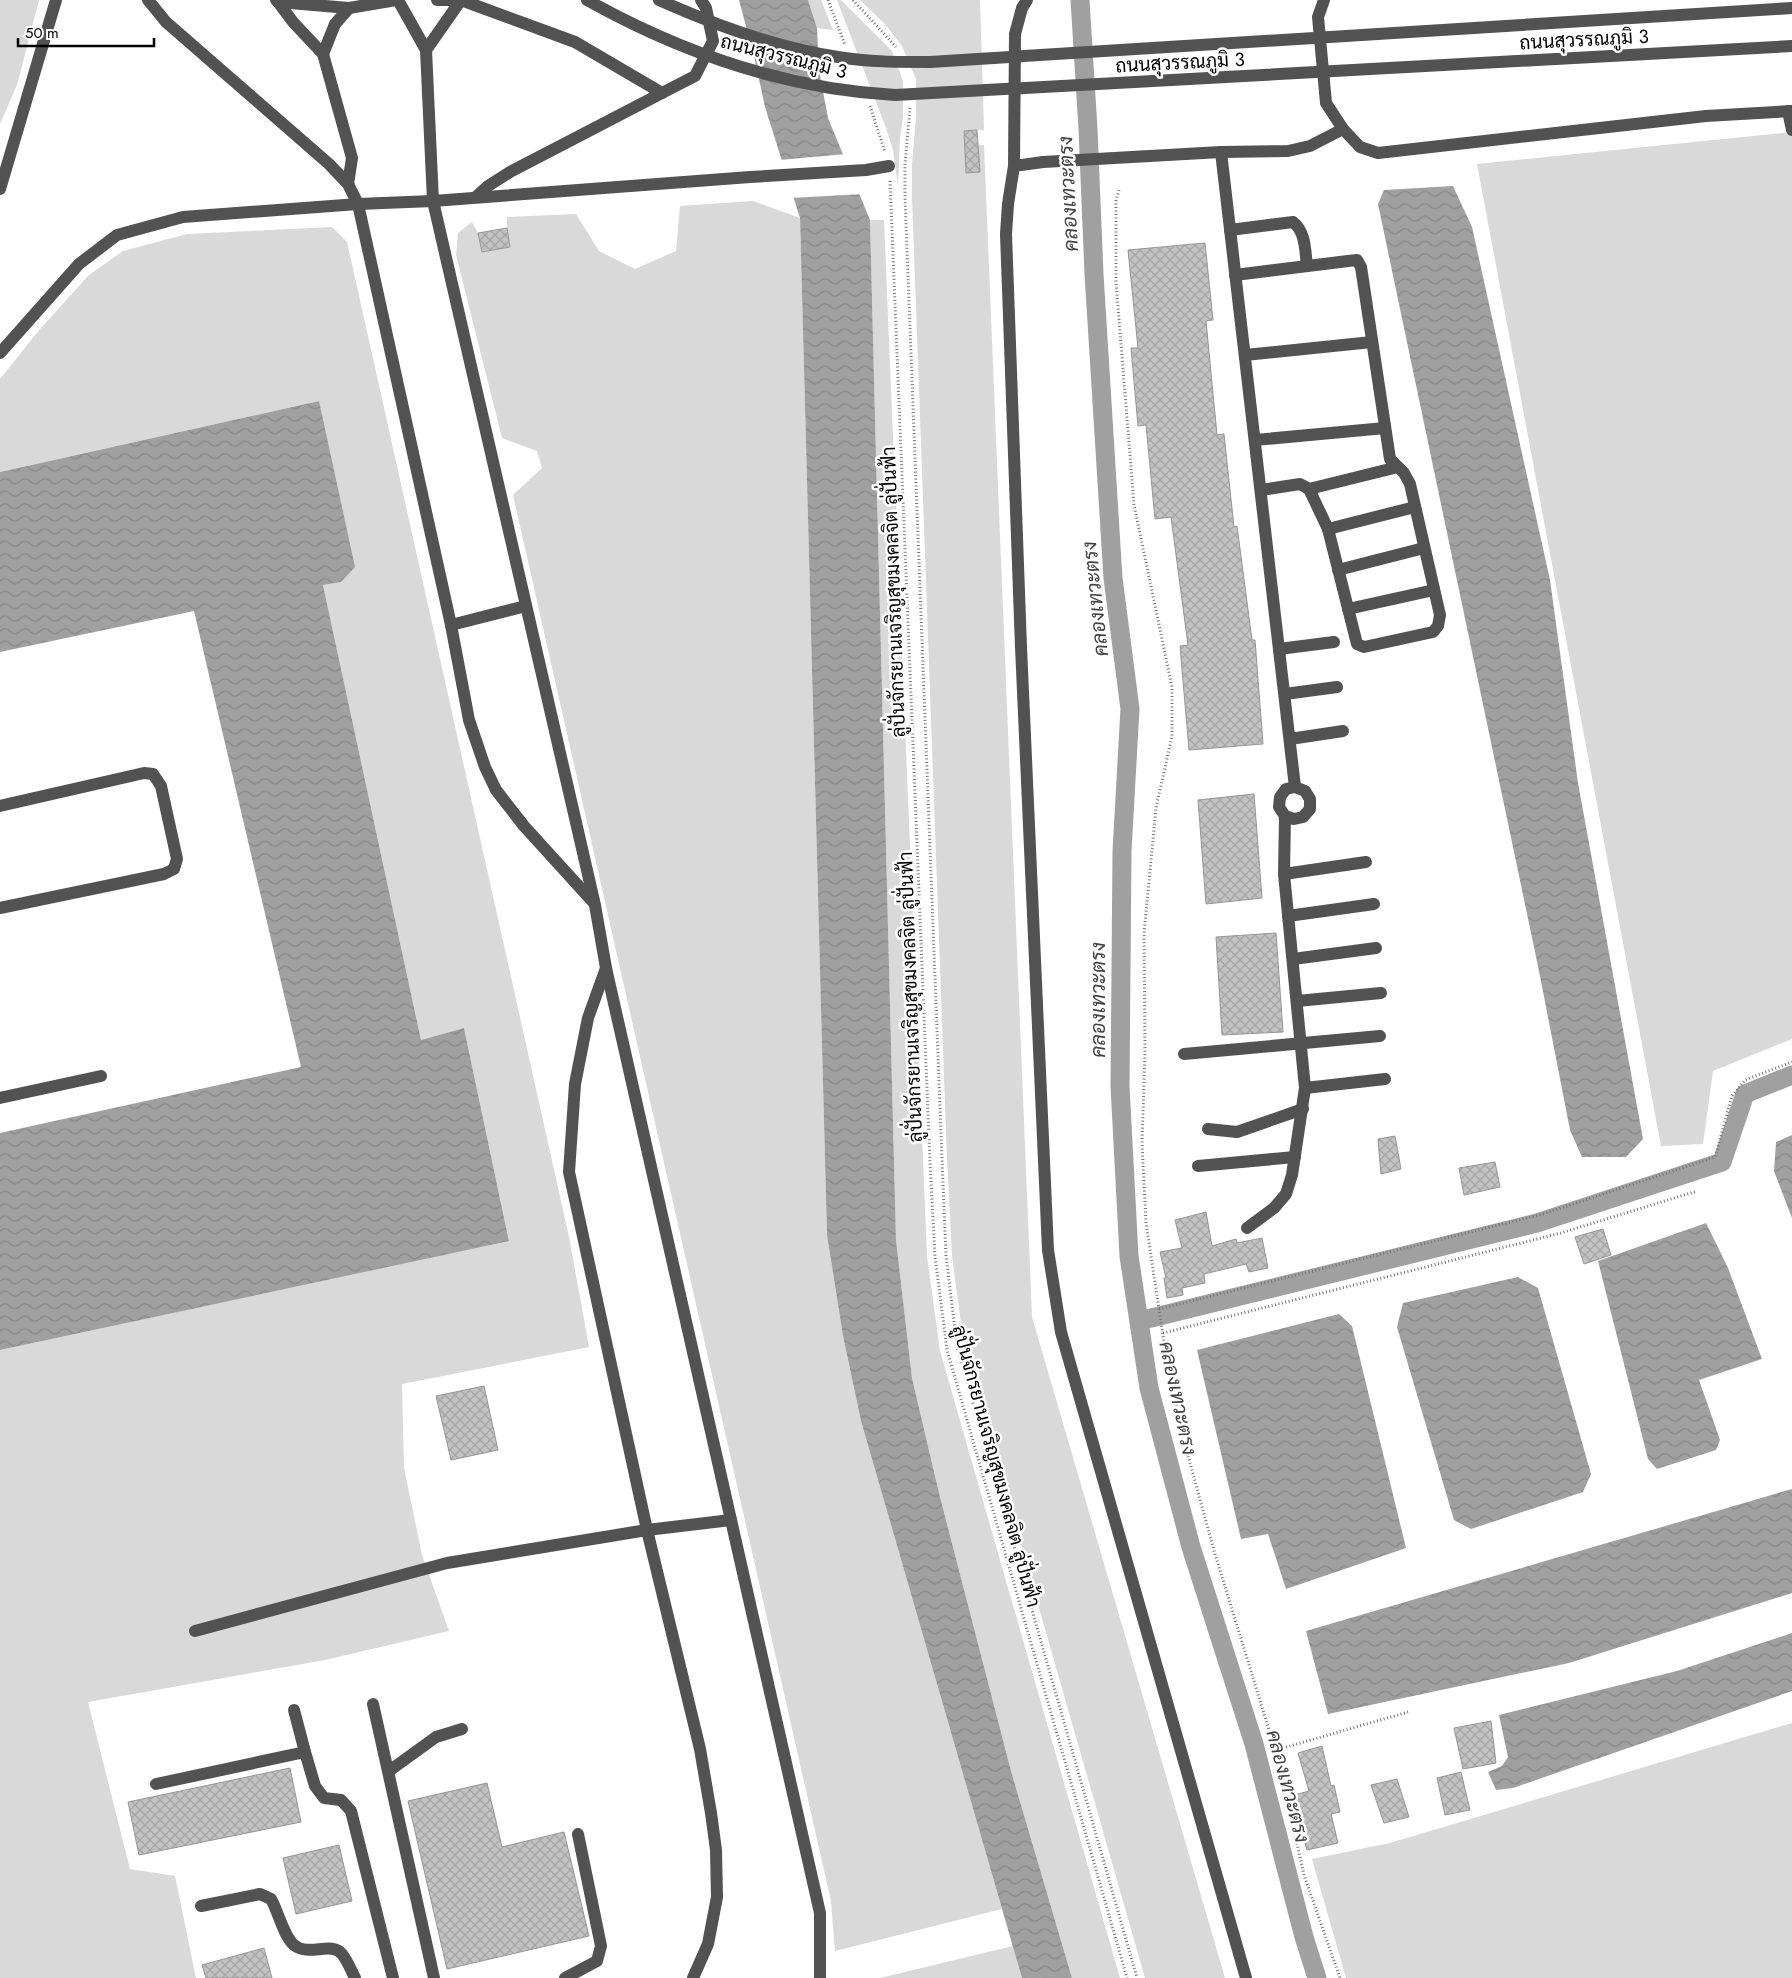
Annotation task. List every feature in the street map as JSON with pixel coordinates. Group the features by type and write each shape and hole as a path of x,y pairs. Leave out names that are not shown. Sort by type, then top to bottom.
{"street":[{"path":"0,189 56,0"},
{"path":"148,0 166,22 329,164 348,184 358,204 451,625 469,720 485,767 496,790 524,826 596,905"},
{"path":"277,1 350,8 397,0 426,50 432,201 596,905 606,968 820,1913 820,1978"},
{"path":"438,0 461,0 575,42 662,93"},
{"path":"426,50 461,0"},
{"name":"ถนนสุวรรณภูมิ 3","path":"587,0 647,30 713,59 823,88 895,96 1792,46"},
{"name":"ถนนสุวรรณภูมิ 3","path":"659,0 726,28 785,45 836,57 894,62 1792,8"},
{"path":"476,197 488,186 510,172 695,76 713,41 706,8 701,0"},
{"path":"1027,0 1022,8 1015,34 1014,166 1008,204 1006,234 1021,647 1048,1250 1061,1332 1246,1978"},
{"path":"1324,0 1318,17 1326,103 1343,129 1360,147 1378,154 1706,116 1790,111 1792,130"},
{"path":"277,1 293,22 323,54 352,158 348,184"},
{"path":"323,54 335,24 350,8"},
{"path":"1014,166 1044,162 1221,152 1288,151 1310,146 1343,129"},
{"path":"1221,152 1296,787"},
{"path":"0,353 79,264 117,235 183,217 866,170 888,166"},
{"path":"1230,230 1293,222 1298,226 1303,235 1307,266"},
{"path":"1235,275 1357,260 1361,267 1390,459 1404,473 1410,484 1440,615 1438,626 1433,632 1407,638 1364,647 1357,644 1328,529 1309,489 1300,484 1261,490"},
{"path":"1245,355 1372,342"},
{"path":"1255,440 1385,428"},
{"path":"1309,489 1398,467"},
{"path":"1328,529 1415,507"},
{"path":"1338,570 1424,548"},
{"path":"1348,609 1434,590"},
{"path":"451,625 526,606"},
{"path":"1279,649 1334,642"},
{"path":"1285,694 1337,687"},
{"path":"1290,740 1343,731"},
{"path":"0,806 144,773 153,774 161,786 177,859 174,869 164,874 0,908"},
{"path":"1247,1228 1274,1208 1286,1194 1292,1175 1305,1088 1284,874 1284,816 1279,808 1280,797 1286,790 1296,787 1305,791 1310,799 1310,809 1304,817 1294,819 1284,816"},
{"path":"1284,874 1366,862"},
{"path":"1288,916 1374,904"},
{"path":"1293,959 1376,948"},
{"path":"606,968 588,1018 575,1084 569,1172 648,1530 700,1749 716,1850 717,1897 708,1944 693,1978"},
{"path":"1297,1002 1381,993"},
{"path":"1184,1054 1380,1036"},
{"path":"0,1098 102,1076"},
{"path":"1305,1088 1384,1079"},
{"path":"1208,1129 1237,1132 1303,1109"},
{"path":"1198,1166 1295,1157"},
{"path":"195,1631 447,1563 648,1530 731,1520"},
{"path":"373,1704 434,1978"},
{"path":"294,1710 315,1786 324,1798 341,1800 351,1811 393,1978"},
{"path":"389,1771 436,1737 462,1729"},
{"path":"156,1784 305,1752"},
{"path":"566,1978 596,1961 601,1946 578,1834"},
{"path":"201,1906 260,1894 271,1900 278,1911 290,1941 296,1947 306,1950 336,1949 341,1953 355,1978"}],"path":[{"path":"828,0 849,52"},
{"path":"853,0 897,49"},
{"path":"909,100 910,118 905,164 905,198 942,1160 946,1255 957,1347 1138,1978"},
{"name":"ลู่ปั่นจักรยานเจริญสุขมงคลจิต ลู่ปั่นฟ้า","path":"869,104 879,130 888,166 931,1181 935,1256 947,1350 1127,1978"},
{"path":"1119,190 1116,202 1116,282 1134,505 1172,687 1172,736 1156,808 1144,934 1145,1053 1142,1143 1146,1223 1163,1333 1181,1430 1215,1554 1276,1750 1304,1874 1340,1978"},
{"path":"1159,1309 1543,1214 1715,1157 1732,1096 1745,1080 1792,1062"},
{"path":"1163,1333 1561,1233 1697,1191"},
{"path":"1276,1750 1408,1712"}],"shaded area":[{"path":"0,0 39,0 17,85 0,124"},
{"path":"808,0 821,0 833,30 817,28"},
{"path":"837,0 841,0 892,51 903,81 903,117 898,186 893,150 886,128"},
{"path":"860,0 980,0 984,130 964,131 965,146 984,145 1032,1317 1225,1978 1145,1978 964,1346 952,1256 947,1159 912,197 916,79 902,46 885,24"},
{"path":"1792,132 1792,1039 1713,1071 1703,1144 1661,1146 1477,164"},
{"path":"753,201 800,218 827,1235 843,1336 861,1421 1002,1909 835,1951 831,1901 513,495 542,468 537,451 502,438 456,255 458,233 472,222 478,233 483,252 510,247 507,217 576,214 599,251 635,269 676,251 680,206"},
{"path":"870,220 884,220 927,1256 940,1351 1120,1978 1072,1978 1011,1771 939,1493 912,1378 896,1240"},
{"path":"332,227 347,242 569,1237 589,1347 402,1384 404,1468 422,1555 449,1631 325,1660 88,1702 130,1869 175,1876 196,1978 0,1978 0,1350 509,1240 464,1028 421,1040 323,585 341,582 319,401 0,472 0,379 40,329 89,275 123,251 187,234"},
{"path":"1792,1723 1792,1978 1346,1978 1312,1859 1390,1843"},
{"path":"1013,1946 1022,1978 880,1978"}],"water":[{"path":"739,0 808,0 817,28 819,70 828,118 870,220 896,1240 912,1378 939,1493 1011,1771 1072,1978 1022,1978 861,1421 843,1336 827,1235 800,218 765,107"},
{"path":"1453,186 1472,227 1550,580 1578,783 1643,1139 1626,1157 1582,1157 1570,1130 1539,971 1378,204 1384,190"},
{"path":"319,401 355,567 341,582 323,585 421,1040 464,1028 509,1241 0,1350 0,1133 301,1067 194,611 0,652 0,472"},
{"path":"1792,1135 1792,1218 1774,1171 1776,1142"},
{"path":"1706,1223 1728,1268 1762,1359 1699,1380 1720,1440 1716,1450 1657,1469 1648,1459 1598,1261"},
{"path":"1518,1277 1538,1288 1591,1474 1583,1492 1471,1529 1454,1520 1397,1327 1403,1303"},
{"path":"1339,1314 1352,1326 1406,1548 1286,1589 1268,1534 1241,1539 1197,1350"},
{"path":"1792,1489 1792,1593 1569,1663 1328,1714 1306,1631"},
{"path":"1792,1633 1792,1691 1513,1788 1496,1790 1488,1772 1502,1766 1508,1757 1499,1715 1677,1671"}],"pier":[{"path":"846,154 864,194 791,198 779,160"}],"building":[{"path":"977,130 980,172 966,173 964,131"},
{"path":"507,228 510,247 482,252 478,233"},
{"path":"1205,243 1213,320 1206,321 1217,435 1224,434 1234,527 1237,526 1252,640 1255,640 1263,744 1189,750 1180,646 1188,645 1171,517 1155,519 1146,425 1138,426 1131,348 1138,348 1128,250"},
{"path":"1254,794 1262,898 1206,904 1198,800"},
{"path":"1276,933 1283,1032 1222,1035 1216,937"},
{"path":"1395,1136 1401,1169 1381,1174 1378,1139"},
{"path":"1495,1162 1500,1187 1464,1195 1459,1168"},
{"path":"1206,1212 1212,1246 1236,1239 1237,1243 1262,1238 1268,1268 1249,1272 1246,1264 1204,1274 1205,1283 1182,1288 1183,1295 1167,1298 1164,1278 1166,1278 1160,1252 1182,1248 1175,1220"},
{"path":"1603,1229 1611,1255 1584,1264 1575,1237"},
{"path":"484,1386 498,1450 451,1460 436,1396"},
{"path":"1491,1721 1496,1763 1463,1769 1454,1728"},
{"path":"1322,1746 1331,1786 1334,1785 1340,1812 1331,1814 1338,1843 1307,1850 1291,1796 1309,1791 1298,1753"},
{"path":"290,1768 301,1822 139,1855 128,1802"},
{"path":"1461,1772 1470,1810 1445,1815 1437,1778"},
{"path":"1397,1779 1409,1817 1384,1823 1371,1785"},
{"path":"487,1783 502,1847 564,1832 589,1936 447,1969 408,1801"},
{"path":"339,1845 352,1901 296,1914 283,1858"},
{"path":"264,1948 272,1978 206,1978 202,1965"}],"waterway":[{"name":"คลองเทวะตรง","path":"1080,0 1094,274 1113,578 1130,709 1122,851 1120,1086 1129,1256 1149,1388 1191,1547 1254,1744 1304,1937 1317,1978"},
{"path":"1139,1321 1537,1223 1722,1162 1745,1094 1792,1075"}]}
